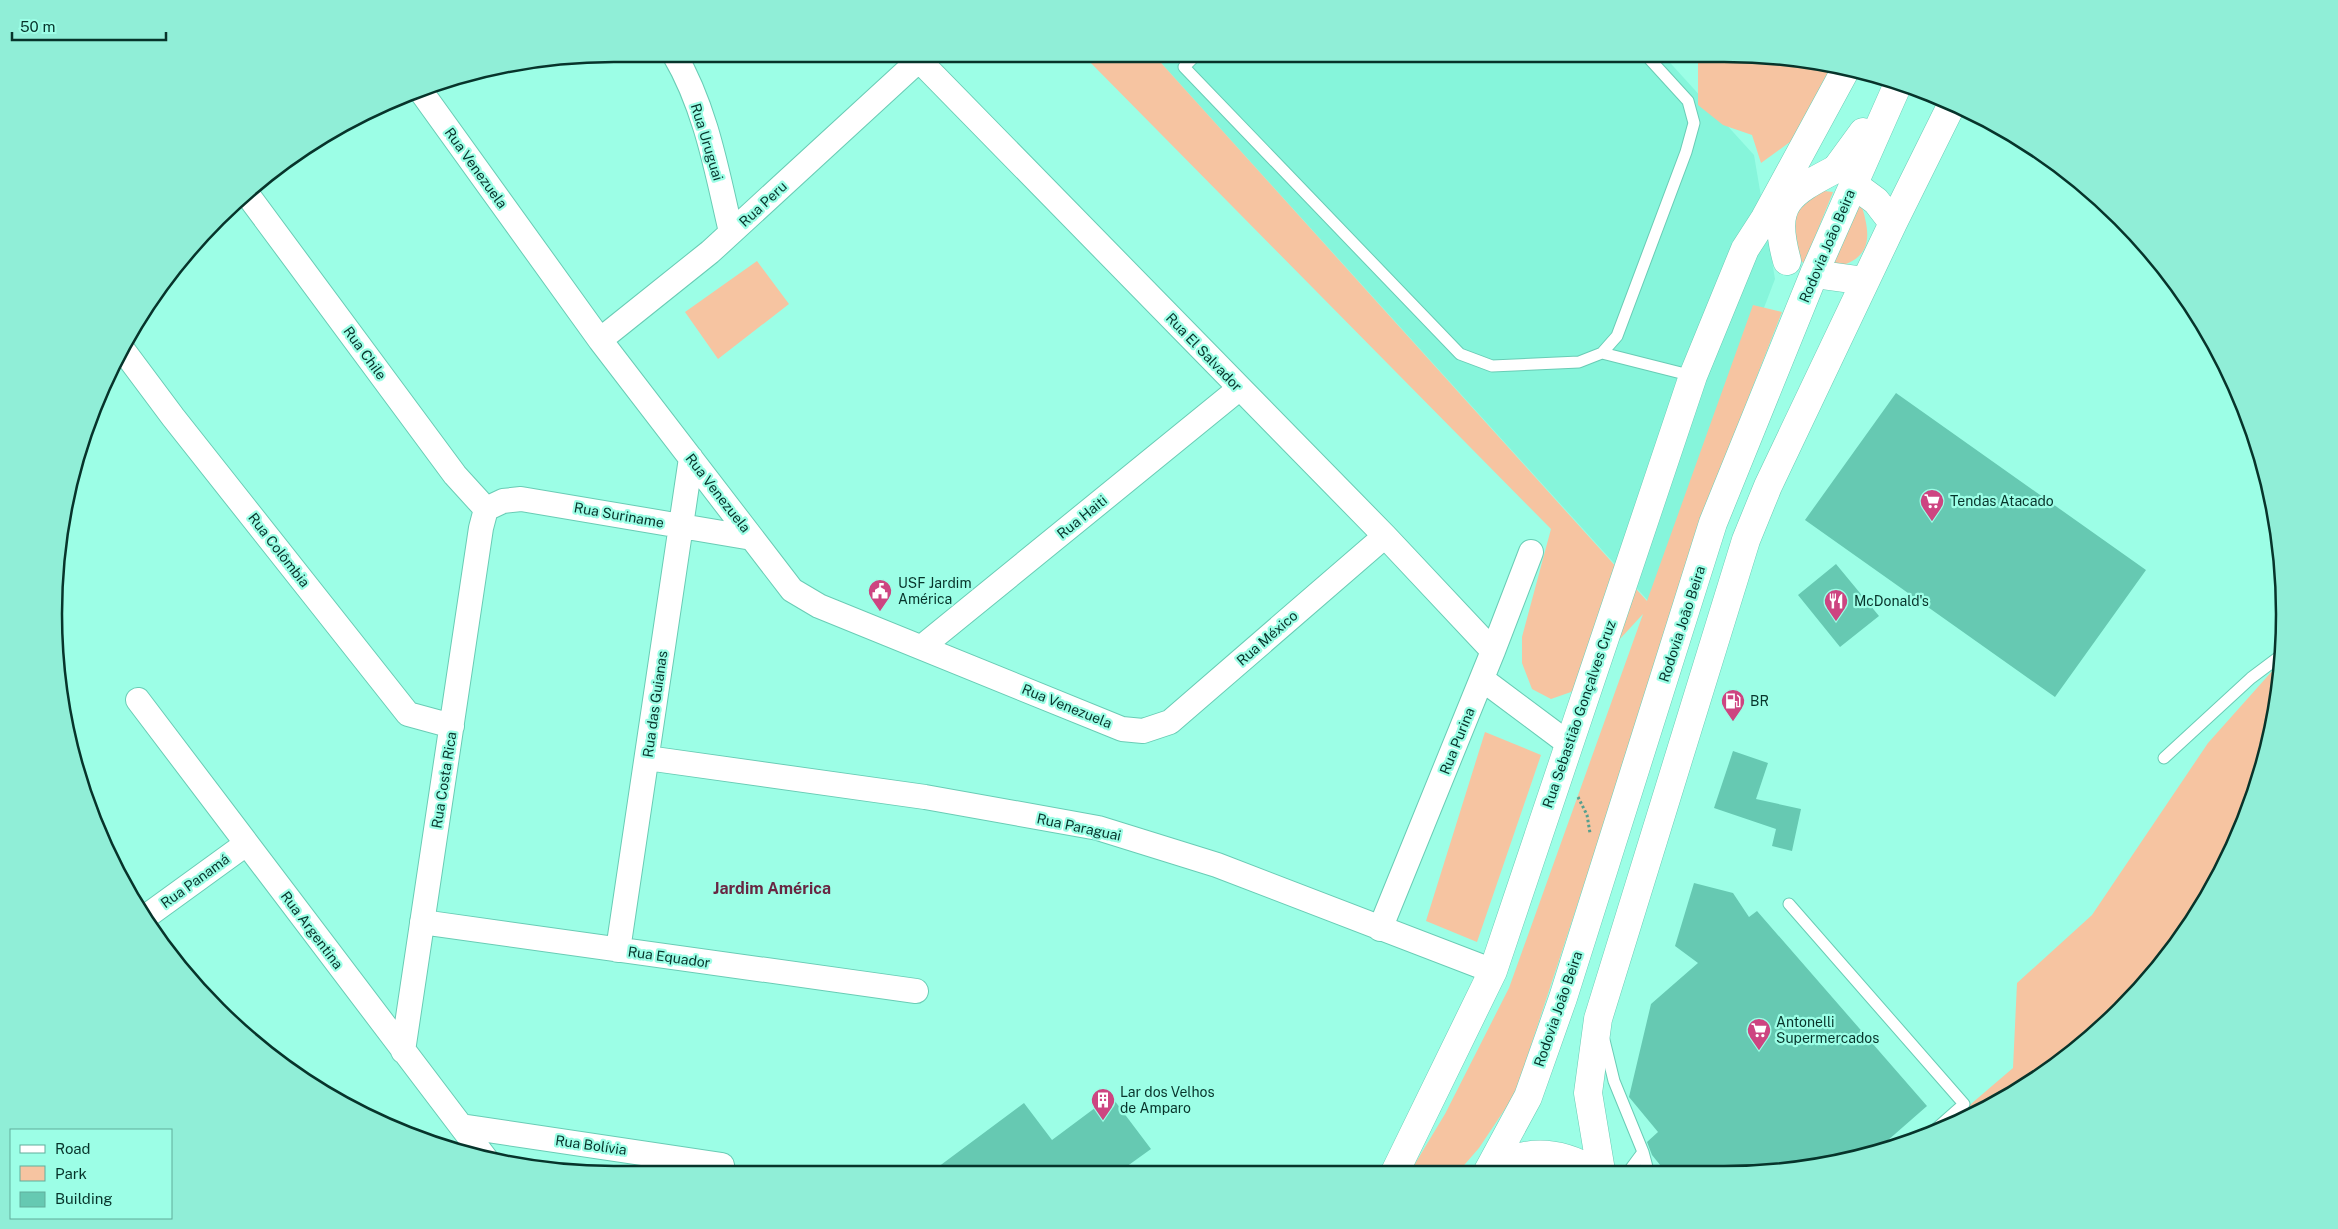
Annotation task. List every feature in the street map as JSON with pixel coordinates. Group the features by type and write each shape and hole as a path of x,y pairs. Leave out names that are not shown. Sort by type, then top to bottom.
{"main road":[{"name":"Rua Sebastião Gonçalves Cruz","path":"1399,1166 1493,971 1693,376 1746,249 1765,218 1842,76"},
{"name":"Rodovia João Beira","path":"1492,1166 1531,1088 1564,998 1713,523 1814,274 1845,176 1895,90"},
{"path":"1599,1166 1588,1094 1598,1019 1746,540 1768,486 1865,281 1949,111"},
{"path":"1808,136 1845,176 1876,201 1893,224"},
{"path":"1787,260 1781,239 1782,210 1799,188 1845,176"},
{"path":"1746,249 1760,255 1787,260 1814,274 1865,281"},
{"path":"1499,1166 1515,1158 1545,1154 1575,1160 1585,1166"}],"street":[{"name":"Rua Uruguai","path":"679,62 684,70 708,134 731,232"},
{"name":"Rua Peru","path":"600,340 710,252 911,62"},
{"name":"Rua El Salvador","path":"921,62 1385,536 1494,651"},
{"name":"Rua Venezuela","path":"425,97 600,340 792,590 819,606 923,646 1122,729 1143,731"},
{"name":"Rua Chile","path":"251,199 455,475 486,509"},
{"name":"Rua Colômbia","path":"127,355 173,417 408,714 452,726"},
{"name":"Rua Haiti","path":"923,646 1240,388"},
{"name":"Rua das Guianas","path":"618,950 691,458"},
{"name":"Rua Suriname","path":"486,509 503,501 521,499 752,538"},
{"name":"Rua Costa Rica","path":"403,1051 481,528 486,509"},
{"name":"Rua México","path":"1143,731 1170,722 1385,536"},
{"name":"Rua Purina","path":"1380,929 1494,651 1531,552"},
{"path":"1482,679 1566,754"},
{"name":"Rua Argentina","path":"138,700 479,1150"},
{"name":"Rua Paraguai","path":"647,758 925,797 1098,828 1216,865 1493,971"},
{"name":"Rua Panamá","path":"151,913 246,844"},
{"name":"Rua Equador","path":"422,922 916,991"},
{"name":"Rua Bolívia","path":"461,1126 705,1166"}],"lane":[{"path":"1189,62 1184,67 1460,354 1492,366 1579,362 1602,353 1617,336 1686,152 1694,123 1688,101 1652,62"},
{"path":"1602,353 1693,376"},
{"path":"2164,758 2251,678 2273,661"},
{"path":"1789,904 1964,1104 1947,1119"},
{"path":"1598,1019 1614,1081 1643,1152 1647,1166"},
{"path":"1633,1166 1643,1152"}],"path":[{"path":"1566,754 1586,815 1591,842"}],"shaded area":[{"path":"1160,62 1669,62 1754,155 1775,279 1651,604"}],"green space":[{"path":"1090,62 1160,62 1647,601 1753,305 1782,312 1721,468 1515,1094 1479,1148 1463,1166 1414,1166 1445,1114 1509,988 1643,614 1571,692 1551,699 1532,689 1522,663 1522,637 1551,529"},
{"path":"1698,62 1796,67 1842,75 1805,131 1761,163 1752,135 1723,125 1698,105"},
{"path":"1815,190 1833,192 1804,264 1788,245 1787,213"},
{"path":"1860,201 1867,227 1865,246 1861,254 1853,260 1828,269"},
{"path":"757,261 789,304 718,359 685,312"},
{"path":"2272,671 2265,722 2257,757 2233,826 2219,859 2202,891 2161,951 2114,1005 2060,1052 2000,1093 1960,1113 2013,1068 2017,983 2092,915 2208,743"},
{"path":"1485,732 1541,755 1477,942 1426,921"}],"building":[{"path":"1896,393 2146,570 2055,697 1805,520"},
{"path":"1836,564 1879,616 1840,647 1798,595"},
{"path":"1733,751 1768,763 1756,799 1801,809 1792,851 1772,846 1776,829 1714,808"},
{"name":"Antonelli Supermercados","path":"1694,883 1733,893 1749,917 1757,911 1927,1106 1886,1142 1831,1156 1796,1162 1760,1165 1661,1166 1652,1155 1647,1142 1658,1132 1629,1097 1651,1004 1698,963 1675,946"},
{"name":"Lar dos Velhos de Amparo","path":"1111,1096 1151,1149 1127,1166 939,1166 1024,1103 1052,1140"}],"place":[{"name":"Tendas Atacado","path":"1932,522"},
{"name":"USF Jardim América","path":"880,612"},
{"name":"McDonald's","path":"1836,622"},
{"name":"BR","path":"1733,722"},
{"name":"Antonelli Supermercados","path":"1759,1051"},
{"name":"Lar dos Velhos de Amparo","path":"1103,1121"}],"district":[{"name":"Jardim América","path":"772,888"}]}
